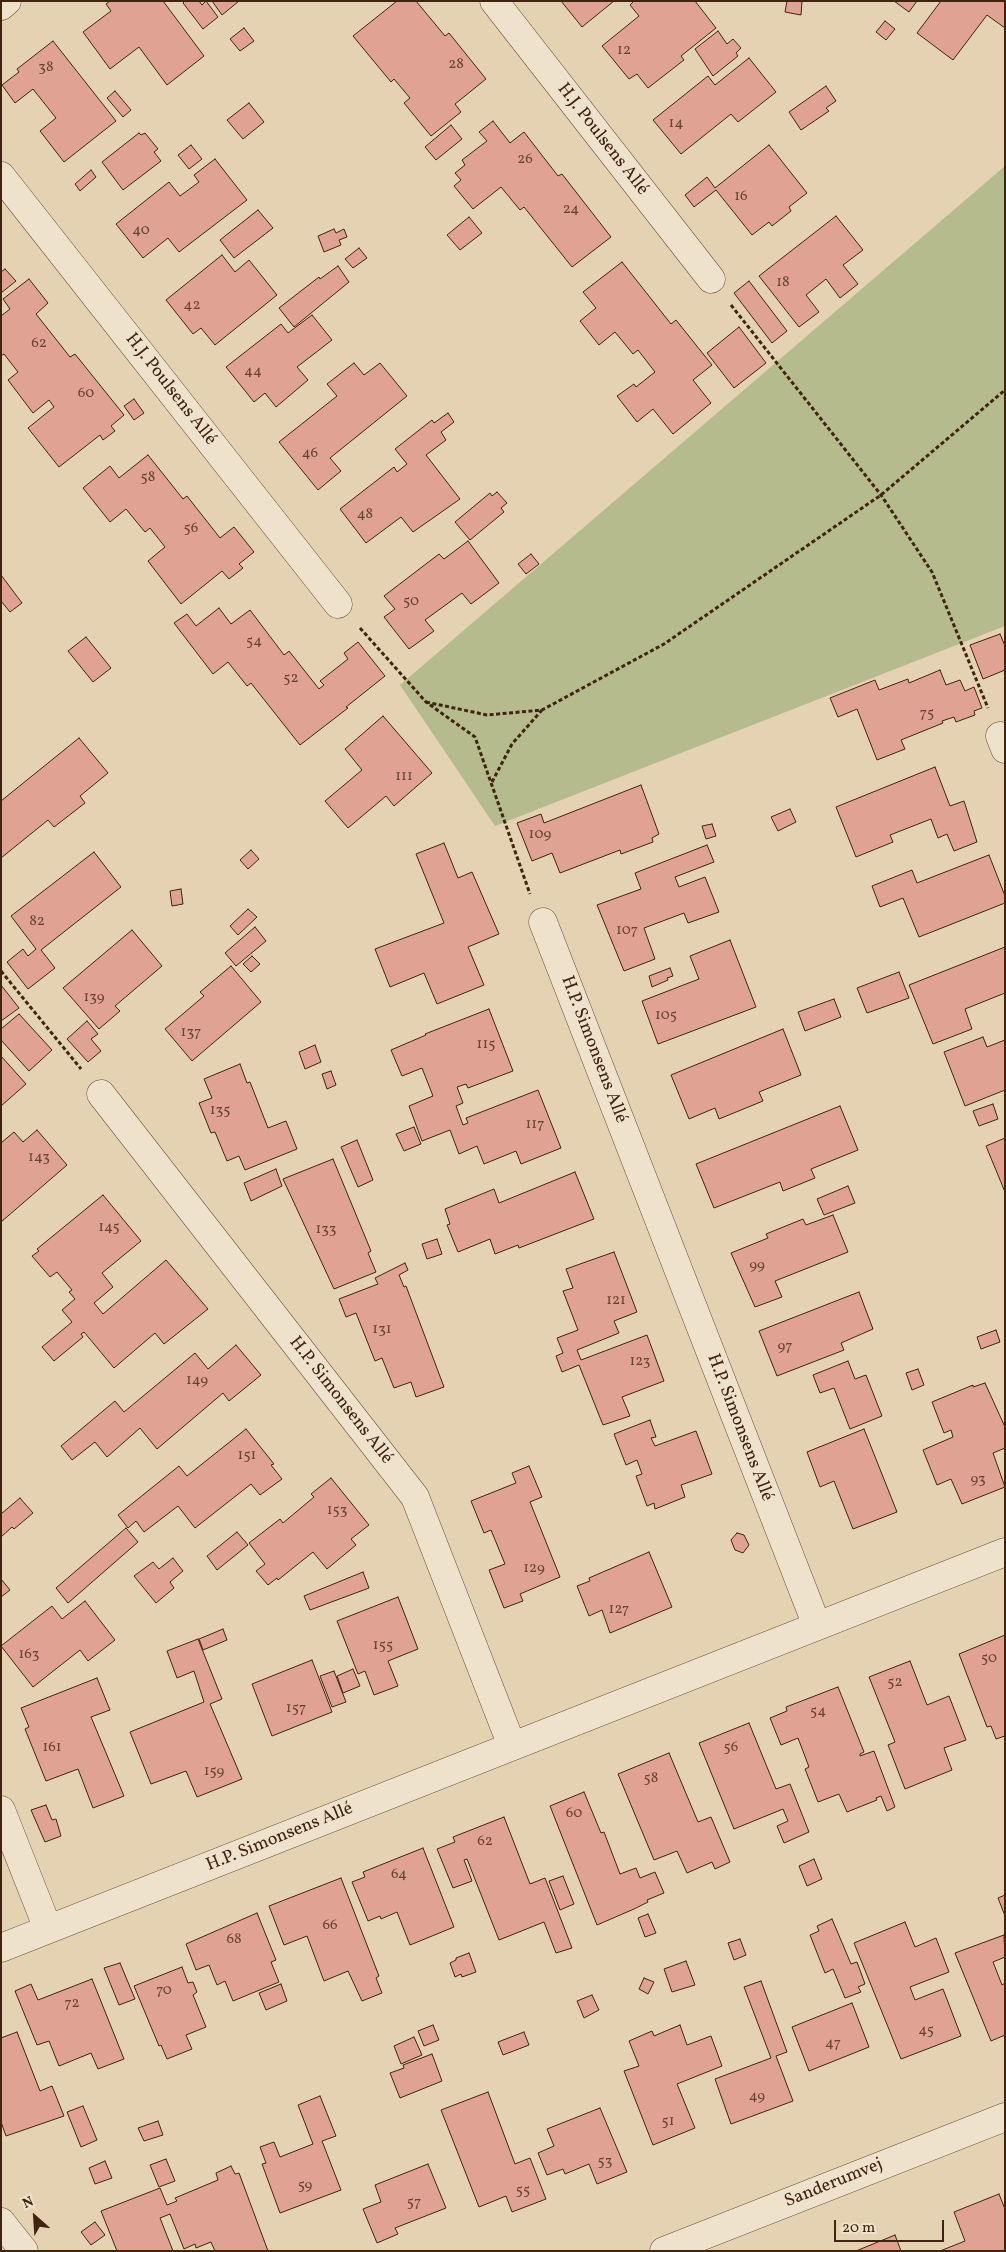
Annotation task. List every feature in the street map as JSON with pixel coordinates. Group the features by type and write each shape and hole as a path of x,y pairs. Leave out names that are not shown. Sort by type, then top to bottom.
{"street":[{"path":"1,6 7,1"},
{"name":"H.J. Poulsens Allé","path":"494,1 711,278"},
{"name":"H.J. Poulsens Allé","path":"1,176 338,604"},
{"name":"H.P. Simonsens Allé","path":"543,922 817,1626"},
{"name":"H.P. Simonsens Allé","path":"101,1094 415,1497 512,1746"},
{"name":"H.P. Simonsens Allé","path":"1,1948 1005,1552"},
{"path":"1,1810 48,1929"},
{"name":"Sanderumvej","path":"664,2251 1005,2116"},
{"path":"1,2222 24,2251"}],"path":[{"path":"711,278 881,495 932,572 1002,743"},
{"path":"492,783 512,744 542,710 664,644 881,495 1005,390"},
{"path":"338,604 426,702 475,737 528,890 543,922"},
{"path":"426,702 487,715 542,710"},
{"path":"1,971 101,1094"}],"green space":[{"path":"1005,166 1005,626 495,826 400,685"}],"building":[{"path":"110,1 163,1 204,56 167,85 139,47 110,69 83,32 111,11 106,4"},
{"path":"185,1 199,1 202,5 206,1 218,17 203,29 183,3"},
{"path":"212,1 239,1 222,15"},
{"path":"397,1 416,1 445,36 449,33 486,79 455,104 461,112 431,136 404,103 410,98 394,79 391,82 353,36"},
{"path":"561,1 614,1 582,27"},
{"path":"634,1 695,1 716,28 681,56 684,60 648,88 637,74 629,79 602,46 639,16 630,5"},
{"path":"787,1 802,1 801,15 785,12"},
{"path":"894,1 917,1 909,12"},
{"path":"941,1 1005,1 1005,28 987,15 953,60 917,33"},
{"path":"885,21 895,29 886,40 876,32"},
{"path":"244,28 254,41 240,51 230,39"},
{"path":"718,31 727,44 733,39 741,48 736,53 738,56 713,76 695,49"},
{"path":"53,41 116,121 64,162 40,131 56,118 33,89 15,103 2,85 19,72 17,69"},
{"path":"749,58 776,92 738,122 731,114 681,154 653,120 708,76 715,85"},
{"path":"826,86 836,101 826,108 829,111 801,130 789,112"},
{"path":"115,91 131,110 123,117 107,98"},
{"path":"249,103 264,122 243,139 227,120"},
{"path":"493,121 510,143 524,132 558,176 562,174 611,237 572,267 524,207 520,210 501,187 473,209 454,186 461,180 455,173 465,165 462,160 487,141 479,132"},
{"path":"451,125 462,139 436,160 425,147"},
{"path":"139,133 141,135 145,133 158,149 154,152 161,161 123,190 102,162"},
{"path":"191,145 202,159 189,169 178,155"},
{"path":"769,145 807,193 789,207 791,211 772,226 769,222 752,235 716,190 694,207 685,195 707,177 715,188"},
{"path":"215,159 247,200 179,252 168,238 143,258 116,224 169,182 180,196 199,182 194,175"},
{"path":"91,170 96,177 80,191 75,184"},
{"path":"258,210 273,228 234,258 220,240"},
{"path":"836,216 863,250 843,265 858,284 840,298 826,279 806,295 819,312 799,327 759,276"},
{"path":"469,217 482,233 460,250 447,235"},
{"path":"334,229 336,233 344,229 347,237 339,240 341,245 324,252 318,236"},
{"path":"359,248 367,258 353,268 345,259"},
{"path":"222,255 235,272 249,260 277,295 215,345 201,328 193,334 166,300"},
{"path":"622,262 671,324 676,320 712,365 693,380 711,403 673,434 653,409 637,422 617,396 634,384 636,387 655,372 638,350 633,354 615,332 599,345 580,321 596,308 583,292"},
{"path":"338,266 349,282 294,327 279,308 319,277 320,279"},
{"path":"5,269 16,281 1,293 1,272"},
{"path":"29,279 48,303 36,314 70,357 75,354 124,415 111,426 115,431 103,440 100,435 59,467 28,428 54,407 49,400 33,413 8,380 18,372 4,354 1,356 1,316 10,309 3,299"},
{"path":"749,281 787,331 772,343 734,293"},
{"path":"312,315 332,340 297,367 308,380 276,407 265,393 254,402 226,367 281,324 288,333"},
{"path":"739,327 766,363 734,388 707,353"},
{"path":"354,363 364,375 380,363 407,396 330,458 341,471 318,490 279,442 337,396 327,384"},
{"path":"134,399 144,413 134,420 124,406"},
{"path":"448,413 454,422 441,432 446,440 426,455 460,499 413,532 401,517 366,543 340,509 394,467 397,472 407,464 395,449 432,420 434,423"},
{"path":"148,455 183,499 187,496 220,538 234,527 254,552 239,564 243,568 229,579 222,571 181,604 148,561 165,547 150,528 145,532 126,509 110,522 83,488 110,466 119,478"},
{"path":"497,492 507,503 501,508 504,512 470,540 455,522 490,493 492,496"},
{"path":"468,541 499,583 471,604 462,593 425,620 434,631 409,649 384,617 395,609 384,596 439,554 444,559"},
{"path":"531,554 539,564 526,574 518,564"},
{"path":"1,575 22,603 10,612 1,601"},
{"path":"219,608 231,624 250,610 284,655 289,651 319,689 324,685 320,681 348,659 344,653 358,642 385,676 346,707 348,708 300,745 251,683 247,686 228,662 213,674 174,623 187,614 196,626"},
{"path":"1000,634 1005,646 1005,670 983,679 970,645"},
{"path":"86,637 111,668 93,682 68,651"},
{"path":"940,670 946,685 960,680 965,691 974,687 982,708 974,711 975,715 956,722 954,717 942,721 943,723 901,740 905,749 877,760 857,709 838,717 830,698 875,680 879,690 908,679 909,683"},
{"path":"383,716 432,773 394,806 386,796 348,828 325,801 362,770 345,749"},
{"path":"79,738 108,773 80,796 85,803 54,827 48,820 1,858 1,801"},
{"path":"935,767 950,806 964,801 977,842 954,851 947,834 938,838 931,819 890,835 893,842 856,857 836,807"},
{"path":"641,785 659,834 652,838 653,842 621,854 620,850 560,873 552,853 532,861 517,823 541,814 544,823"},
{"path":"790,809 796,822 778,831 771,817"},
{"path":"712,824 716,836 706,839 702,826"},
{"path":"444,843 458,878 472,872 499,934 468,947 484,985 437,1004 424,973 390,987 375,949 444,923 416,854"},
{"path":"707,845 714,862 675,877 679,887 705,877 719,912 688,923 684,913 644,928 655,959 624,971 597,905 641,889 635,873"},
{"path":"251,850 259,859 248,869 240,860"},
{"path":"94,852 121,887 41,950 55,968 28,989 7,962 23,949 28,956 36,949 11,916"},
{"path":"989,855 1005,896 1005,903 919,937 903,898 880,907 872,886 912,870 917,883"},
{"path":"181,889 183,904 172,906 170,891"},
{"path":"248,909 257,917 238,935 230,926"},
{"path":"255,927 266,941 236,966 225,953"},
{"path":"132,930 162,966 115,1006 120,1011 99,1029 63,988"},
{"path":"730,940 756,1007 658,1044 642,1001 699,979 690,956"},
{"path":"1005,947 1005,993 965,1009 972,1029 933,1044 909,985"},
{"path":"252,956 260,964 251,972 243,964"},
{"path":"231,966 261,1002 192,1061 165,1029 204,996 200,992"},
{"path":"670,968 673,976 652,987 649,976"},
{"path":"899,972 909,998 867,1013 857,988"},
{"path":"1,985 19,1008 1,1021"},
{"path":"834,999 841,1017 805,1031 798,1012"},
{"path":"489,1009 513,1071 468,1088 466,1084 457,1087 463,1103 456,1106 463,1125 468,1123 466,1118 538,1090 561,1148 521,1164 516,1151 484,1164 477,1146 459,1154 450,1130 422,1141 409,1106 433,1096 422,1068 402,1076 391,1050 425,1034"},
{"path":"19,1014 52,1050 29,1071 1,1040 1,1029"},
{"path":"87,1021 98,1034 91,1039 101,1051 88,1062 67,1039"},
{"path":"783,1029 801,1075 759,1092 763,1101 719,1119 715,1108 689,1119 671,1075"},
{"path":"983,1037 987,1047 1005,1040 1005,1090 965,1106 944,1052"},
{"path":"315,1045 321,1062 305,1069 299,1052"},
{"path":"1,1056 26,1084 1,1106"},
{"path":"240,1064 247,1083 250,1082 268,1128 286,1121 297,1149 245,1170 239,1156 227,1161 215,1132 211,1133 199,1103 212,1098 204,1079"},
{"path":"331,1071 336,1085 327,1089 322,1074"},
{"path":"993,1104 998,1119 979,1126 973,1111"},
{"path":"840,1106 858,1150 811,1169 815,1178 783,1191 780,1182 714,1208 696,1164"},
{"path":"414,1127 421,1144 404,1151 396,1134"},
{"path":"37,1130 67,1165 1,1222 1,1143 14,1132 23,1142"},
{"path":"1005,1138 1005,1192 986,1146"},
{"path":"357,1140 373,1180 358,1187 341,1147"},
{"path":"333,1159 371,1251 368,1253 376,1272 334,1289 283,1179"},
{"path":"276,1169 282,1186 251,1201 244,1183"},
{"path":"575,1172 594,1219 519,1248 518,1245 495,1254 490,1239 458,1252 447,1225 450,1224 445,1209 494,1189 499,1203"},
{"path":"848,1186 855,1203 824,1215 817,1199"},
{"path":"103,1195 141,1241 102,1273 113,1287 94,1303 103,1314 166,1260 208,1309 164,1344 155,1333 114,1368 84,1332 81,1334 83,1337 54,1361 42,1347 72,1322 62,1310 75,1299 69,1292 72,1290 57,1272 50,1277 32,1256 39,1251 37,1249"},
{"path":"833,1215 848,1252 775,1281 782,1297 755,1307 731,1253 768,1238 766,1234 803,1219 806,1225"},
{"path":"437,1239 442,1254 427,1259 422,1244"},
{"path":"614,1252 637,1312 614,1321 619,1333 577,1350 581,1360 647,1335 664,1381 622,1397 630,1416 603,1425 579,1365 562,1372 556,1356 563,1353 557,1338 578,1330 563,1291 573,1288 566,1269"},
{"path":"405,1263 408,1270 399,1275 404,1287 406,1286 444,1387 416,1397 411,1382 394,1388 382,1358 375,1361 356,1313 346,1317 339,1299 378,1284 375,1278"},
{"path":"859,1292 873,1329 841,1343 844,1350 777,1376 759,1331"},
{"path":"996,1330 1000,1342 981,1349 977,1337"},
{"path":"236,1345 261,1375 229,1401 223,1393 157,1449 140,1428 107,1457 95,1442 72,1460 61,1446 115,1401 124,1412 195,1353 208,1369"},
{"path":"848,1361 855,1379 866,1375 882,1416 850,1429 834,1388 820,1393 813,1375"},
{"path":"918,1369 924,1385 912,1390 906,1373"},
{"path":"985,1383 1005,1427 1005,1448 993,1453 1005,1487 962,1504 951,1479 937,1485 923,1450 953,1437 951,1430 944,1433 932,1402 973,1385 973,1387"},
{"path":"650,1420 656,1437 651,1438 655,1446 696,1431 712,1474 681,1485 685,1497 655,1509 654,1503 647,1506 636,1476 642,1474 637,1460 626,1465 614,1434"},
{"path":"246,1429 274,1464 271,1465 282,1479 260,1495 251,1484 195,1528 178,1506 144,1532 136,1521 128,1528 118,1515 179,1466 187,1476"},
{"path":"864,1429 897,1512 853,1529 834,1481 820,1487 807,1452"},
{"path":"529,1466 542,1497 530,1502 560,1577 520,1594 523,1601 504,1608 489,1570 505,1564 491,1530 484,1533 471,1501 516,1483 512,1473"},
{"path":"331,1478 369,1525 351,1539 356,1545 327,1569 313,1552 278,1580 277,1578 268,1585 256,1571 265,1564 249,1543 280,1519 283,1523 314,1497 311,1494"},
{"path":"20,1498 33,1513 1,1537 1,1514"},
{"path":"126,1528 138,1542 68,1603 56,1588"},
{"path":"237,1532 248,1545 217,1570 207,1556"},
{"path":"737,1533 744,1535 749,1545 743,1553 735,1550 731,1540"},
{"path":"649,1552 672,1607 610,1633 602,1610 589,1616 577,1586 590,1581 589,1578"},
{"path":"173,1558 183,1571 170,1582 174,1588 156,1603 134,1576 153,1562 159,1569"},
{"path":"363,1572 369,1588 310,1610 304,1596"},
{"path":"1,1579 10,1590 1,1597"},
{"path":"398,1597 418,1649 388,1661 398,1686 374,1695 365,1671 358,1674 337,1621"},
{"path":"85,1601 115,1640 88,1661 80,1650 33,1687 1,1646 52,1606 62,1619"},
{"path":"223,1629 227,1640 203,1650 199,1639"},
{"path":"1005,1635 1005,1736 996,1739 991,1726 987,1727 959,1654"},
{"path":"198,1639 222,1699 210,1704 242,1779 197,1797 186,1771 151,1784 130,1732 204,1702 194,1671 177,1678 167,1651"},
{"path":"312,1660 332,1712 272,1736 252,1684"},
{"path":"910,1661 927,1705 949,1696 966,1740 944,1748 952,1770 905,1789 888,1745 895,1742 869,1677"},
{"path":"353,1669 360,1686 343,1693 337,1676"},
{"path":"334,1671 346,1702 332,1707 320,1676"},
{"path":"97,1678 110,1710 91,1717 124,1796 93,1808 78,1769 46,1781 25,1729 29,1727 21,1708"},
{"path":"838,1687 864,1752 860,1756 874,1751 895,1807 887,1811 881,1796 876,1798 877,1800 847,1812 839,1794 818,1802 805,1769 809,1767 798,1738 781,1745 770,1718 787,1711 786,1707"},
{"path":"749,1723 776,1789 790,1784 809,1832 784,1843 777,1826 788,1821 783,1809 734,1829 699,1743"},
{"path":"669,1753 698,1822 711,1817 730,1862 715,1869 712,1862 687,1873 677,1851 654,1860 618,1774"},
{"path":"584,1792 601,1833 604,1832 620,1874 636,1868 640,1878 655,1872 664,1893 647,1900 648,1902 634,1909 597,1925 550,1806"},
{"path":"46,1805 52,1820 56,1819 61,1836 45,1842 31,1810"},
{"path":"504,1817 530,1884 545,1878 572,1948 556,1953 544,1922 499,1940 467,1859 464,1860 472,1881 453,1888 437,1849 455,1842 453,1837"},
{"path":"423,1848 454,1927 410,1945 397,1912 381,1919 380,1916 368,1921 352,1882 365,1877 363,1872"},
{"path":"814,1859 822,1879 807,1886 799,1866"},
{"path":"563,1876 574,1904 560,1910 549,1881"},
{"path":"341,1878 379,1976 376,1978 382,1993 362,2001 348,1971 324,1981 307,1936 284,1945 269,1906"},
{"path":"1005,1895 1005,1916 998,1898"},
{"path":"257,1913 276,1960 271,1962 279,1982 233,2001 225,1981 217,1985 209,1965 196,1970 186,1944"},
{"path":"648,1914 656,1933 645,1937 638,1918"},
{"path":"832,1919 851,1964 857,1962 865,1984 858,1987 861,1992 845,1998 833,1969 825,1973 810,1935 819,1931 817,1926"},
{"path":"905,1922 915,1947 936,1938 949,1972 910,1987 915,2000 943,1989 961,2036 901,2059 854,1943"},
{"path":"1004,1935 1005,1957 993,1962 1002,1985 1005,1983 1005,2035 991,2041 955,1953"},
{"path":"740,1939 746,1955 734,1960 728,1943"},
{"path":"469,1953 476,1972 462,1977 461,1974 455,1977 450,1963 456,1960 456,1958"},
{"path":"686,1961 695,1985 672,1992 664,1969"},
{"path":"120,1963 135,1999 119,2005 104,1968"},
{"path":"182,1967 188,1983 193,1982 197,1992 193,1995 206,2027 186,2035 192,2049 167,2059 161,2045 159,2046 134,1986"},
{"path":"644,1978 654,1982 648,1994 639,1989"},
{"path":"92,1979 124,2059 98,2069 91,2053 59,2066 49,2041 37,2045 15,1991 31,1984 38,2000"},
{"path":"761,1981 787,2052 776,2056 793,2101 731,2124 715,2079 771,2058 744,1987"},
{"path":"281,1984 287,2001 266,2010 259,1993"},
{"path":"592,1995 599,2010 584,2018 577,2001"},
{"path":"852,2003 869,2047 809,2071 792,2027"},
{"path":"433,2025 439,2040 424,2046 418,2031"},
{"path":"680,2025 687,2045 711,2036 722,2066 677,2084 695,2128 653,2145 624,2071 639,2066 629,2041 652,2031 654,2036"},
{"path":"17,2032 40,2091 52,2086 64,2116 6,2136 1,2122 1,2038"},
{"path":"524,2032 529,2045 503,2055 498,2042"},
{"path":"414,2037 422,2055 401,2064 394,2046"},
{"path":"432,2054 442,2081 400,2098 390,2073 404,2068 403,2065"},
{"path":"488,2092 515,2164 530,2158 546,2199 512,2212 506,2196 479,2207 441,2110"},
{"path":"320,2096 336,2136 322,2141 341,2190 280,2213 262,2164 266,2163 260,2147 274,2142 280,2157 313,2144 298,2105"},
{"path":"83,2106 97,2140 81,2147 67,2112"},
{"path":"600,2108 627,2172 597,2184 589,2164 565,2174 563,2169 547,2175 538,2153 554,2146 547,2129"},
{"path":"158,2121 163,2135 144,2141 138,2128"},
{"path":"166,2159 175,2181 159,2187 150,2165"},
{"path":"105,2161 112,2178 95,2184 89,2168"},
{"path":"428,2164 446,2208 395,2228 398,2234 377,2243 363,2209 381,2202 375,2185"},
{"path":"231,2166 235,2174 239,2173 268,2251 215,2251 211,2242 196,2248 195,2244 184,2249 170,2214 160,2218 173,2251 117,2251 101,2211 160,2188 167,2205 177,2201 175,2198 218,2180 216,2173"},
{"path":"999,2194 1005,2209 1005,2251 940,2251 965,2241 954,2212"},
{"path":"95,2222 105,2235 91,2245 81,2232"},
{"path":"895,2235 901,2251 856,2251"}]}
